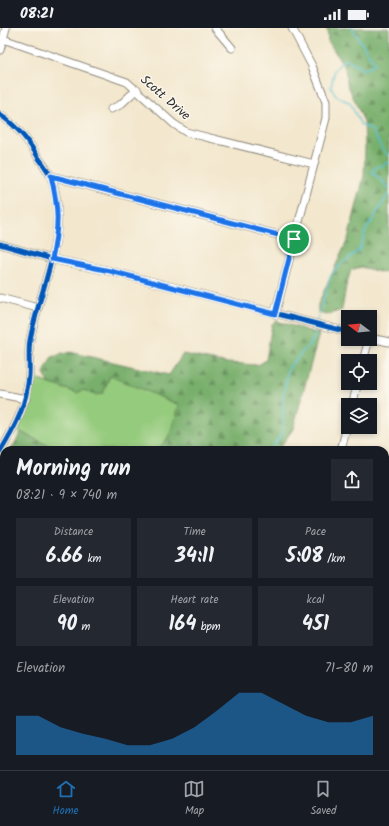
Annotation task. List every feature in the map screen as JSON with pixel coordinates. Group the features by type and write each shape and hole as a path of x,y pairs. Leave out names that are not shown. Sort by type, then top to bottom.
{"street":[{"path":"0,50 6,28"},
{"path":"215,28 232,48"},
{"path":"275,314 326,118 326,102 312,66 292,28"},
{"name":"Scott Drive","path":"3,39 127,82 137,89 174,124 186,132 314,164"},
{"path":"111,109 120,105 137,89"},
{"path":"0,114 13,123 34,150 51,176 56,198 58,219 52,259 30,340 29,375 26,399 16,426 4,446"},
{"path":"51,176 294,239"},
{"path":"0,244 52,259 110,271 341,330"},
{"path":"0,298 38,308"},
{"path":"377,339 389,342"},
{"path":"0,394 26,399"},
{"path":"342,446 345,434"}],"green space":[{"path":"327,28 389,28 389,271 383,273 361,267 351,270 346,286 342,310 327,315 318,313 318,304 348,239 364,176 365,147 364,122 347,83 345,68 328,41"},
{"path":"277,321 319,334 293,429 281,446 159,446 167,440 179,405 110,376 103,393 96,395 83,390 77,393 48,383 44,373 52,357 70,352 169,375 183,354 227,363 258,365 266,360 272,324"},
{"path":"110,376 179,405 168,437 161,446 50,446 17,430 27,406 33,378 77,393 83,390 96,395 103,393"},
{"path":"21,432 50,446 13,446"}],"waterway":[{"path":"352,28 375,64 364,70 345,59 335,69 331,87 335,95 350,103 361,125 372,130 382,149 389,156"},
{"path":"389,162 382,166 378,166 372,171 389,189"},
{"path":"317,321 331,275 337,268 359,250 366,230 389,193"},
{"path":"273,446 283,432 283,397 289,367 314,339 316,327"}],"cycle path":[{"path":"0,115 21,133 50,174 56,198 58,218 52,259 30,340 28,387 19,416 3,446"},
{"path":"0,244 52,259 110,271 341,330"}],"route":[{"path":"51,176 294,239 275,314 110,271 52,259 58,228 58,208 51,176"}]}
